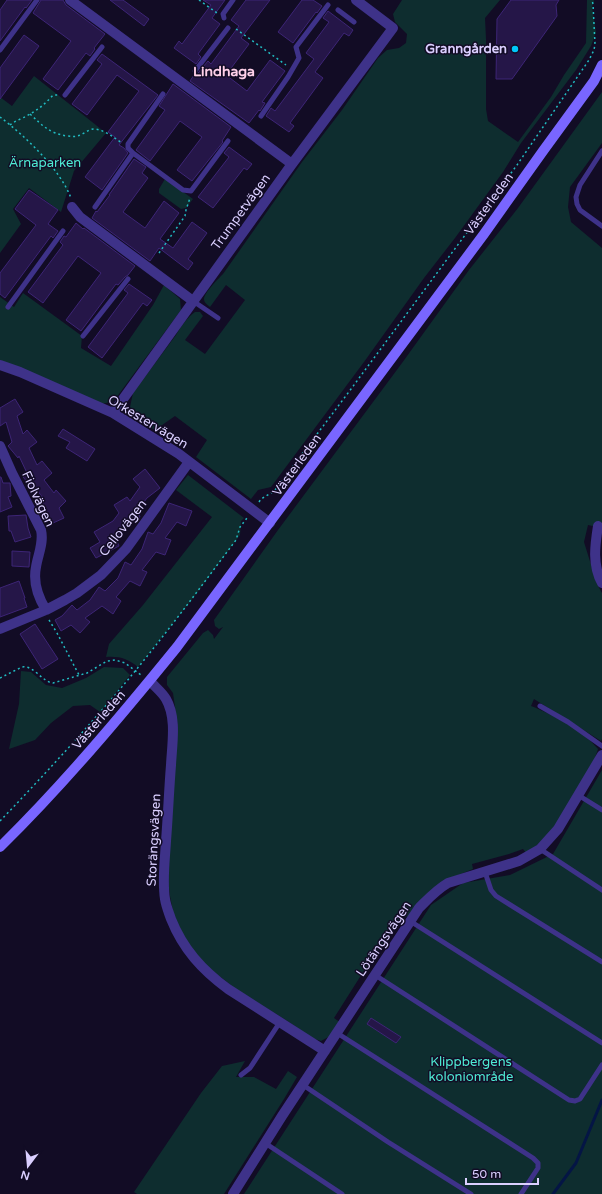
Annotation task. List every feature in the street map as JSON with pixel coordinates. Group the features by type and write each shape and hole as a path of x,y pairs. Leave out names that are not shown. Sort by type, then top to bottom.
{"main road":[{"name":"Västerleden","path":"0,847 96,744 150,681 202,614 484,234 543,150 598,78 602,65"}],"street":[{"path":"70,0 292,164"},
{"name":"Trumpetvägen","path":"112,414 292,164 393,28 356,0"},
{"path":"72,207 80,217 193,301"},
{"name":"Orkestervägen","path":"0,365 53,386 112,414 179,454 270,523"},
{"name":"Fiolvägen","path":"0,446 12,474 41,530 42,548 36,568 35,579 40,601 46,610"},
{"name":"Cellovägen","path":"0,629 46,610 77,593 101,575 135,536 189,462"},
{"path":"599,529 595,547 595,559 602,583"},
{"name":"Storängsvägen","path":"150,681 170,707 172,721 172,748 164,878 165,899 169,915 176,932 189,953 205,971 228,989 325,1051"},
{"name":"Lötängsvägen","path":"233,1194 302,1085 410,921 423,904 440,888 448,883 520,860 540,849 558,829 602,756"}],"lane":[{"path":"0,50 36,0"},
{"path":"224,18 223,14 233,0"},
{"path":"261,116 293,70 299,58 296,47 328,5"},
{"path":"338,10 354,22"},
{"path":"195,71 228,28"},
{"path":"65,95 102,47"},
{"path":"163,94 128,144 128,148 183,190 191,191 228,141"},
{"path":"602,151 580,184 576,197 580,210 602,226"},
{"path":"96,207 133,153"},
{"path":"8,306 63,231"},
{"path":"83,336 128,279"},
{"path":"193,301 218,318"},
{"path":"540,706 568,722 602,746"},
{"path":"578,795 602,810"},
{"path":"540,849 602,890"},
{"path":"485,872 491,890 496,896 602,962"},
{"path":"410,921 602,1043"},
{"path":"375,975 569,1100 575,1101 580,1099 602,1065"},
{"path":"241,1075 250,1068 280,1022"},
{"path":"337,1033 533,1158 538,1163 538,1168 521,1194"},
{"path":"302,1085 471,1194"},
{"path":"265,1143 342,1194"}],"path":[{"path":"199,0 224,18"},
{"path":"0,821 73,744 135,671 236,540 240,527 253,510 264,496 275,490 337,408 530,146 589,60 594,50 595,44 592,0"},
{"path":"236,29 293,70"},
{"path":"10,125 45,104 53,95 65,95"},
{"path":"30,114 46,128 56,134 75,137 93,129 104,131 128,148"},
{"path":"0,118 31,144 52,167 66,186 71,199 72,207"},
{"path":"159,253 185,216 191,191"},
{"path":"46,610 47,618 57,633 79,674"},
{"path":"0,678 26,666 48,682 53,683 86,673 107,661 115,660 125,663 150,681"}],"green space":[{"path":"402,0 500,0 485,18 486,109 488,121 518,142 551,97 586,43 587,0 594,0 592,7 596,32 591,46 576,70 521,143 503,172 364,362 271,487 258,490 251,499 196,457 207,440 175,416 155,430 138,421 130,407 133,393 182,325 192,314 195,312 200,312 203,316 185,340 205,354 245,300 226,285 210,307 205,303 204,299 302,162 342,110 378,58 387,50 399,48 406,43 407,34 395,22 393,14"},
{"name":"Ärnaparken","path":"34,76 106,133 74,171 61,212 29,188 13,209 21,224 0,253 0,97 12,106"},
{"path":"602,92 602,143 570,187 568,207 571,222 602,248 602,528 588,525 584,542 597,584 602,593 602,739 601,741 534,699 531,706 567,724 585,736 598,749 594,761 553,831 527,854 523,849 472,864 473,869 444,881 413,914 403,918 365,969 334,1018 341,1023 332,1035 321,1041 312,1038 236,989 205,965 187,942 174,917 167,872 178,728 173,693 167,685 167,677 203,633 208,630 213,635 214,639 223,627 219,629 215,626 214,620 278,530 469,270 518,208"},
{"path":"165,179 193,199 186,208 181,209 159,193 159,189"},
{"path":"164,285 180,299 181,310 116,398 110,402 102,404 0,360 0,297 14,307 23,293 82,336 81,348 111,366 153,305"},
{"path":"188,475 244,518 241,521 240,535 194,597 138,667 124,659 106,657 109,644 143,605 212,517 176,490"},
{"path":"104,667 123,668 130,675 100,712 90,705 73,706 51,723 35,740 9,749 19,704 21,671 31,672 46,685 62,688 86,678"},
{"name":"Klippbergens koloniområde","path":"602,770 602,1194 244,1194 431,905 463,883 510,875 553,854"},
{"path":"245,1061 236,1077 254,1077 276,1089 288,1071 297,1077 224,1194 137,1194 134,1192 201,1093 222,1066"}],"building":[{"path":"7,0 32,0 26,8 25,7 0,41 0,10"},
{"path":"41,0 63,0 66,5 105,34 94,48 95,49 90,56 86,53 58,90 43,79 71,41 33,13"},
{"path":"110,0 123,0 149,19 144,26"},
{"path":"203,0 225,0 212,18 220,24 198,54 201,57 196,64 174,48 179,41 182,44 211,5"},
{"path":"246,0 270,0 241,38 249,44 226,75 247,91 270,60 285,71 262,102 265,103 260,111 259,110 249,123 190,81 208,61 211,64 239,26 231,20"},
{"path":"302,0 313,0 322,6 293,43 278,32"},
{"name":"Granngården","path":"511,0 559,0 556,5 557,16 512,79 496,79 497,19"},
{"path":"328,11 353,30 349,36 344,33 315,72 323,78 290,123 294,126 289,132 266,116 271,108 275,111 314,59 306,53 329,22 323,18"},
{"path":"24,35 39,46 0,99 0,68"},
{"path":"102,54 158,95 119,145 128,153 102,190 85,177 115,137 108,132 139,91 117,75 87,115 72,104 102,64 97,60"},
{"path":"173,84 231,127 222,141 223,142 192,181 177,170 202,137 180,121 150,161 136,150 165,110 159,106"},
{"path":"229,147 252,164 247,170 244,168 213,208 198,197 229,157 224,153"},
{"path":"134,159 146,167 142,173 148,178 123,212 145,228 164,201 179,213 160,239 173,248 192,222 207,233 188,259 193,263 188,270 159,248 150,261 92,218 110,195"},
{"path":"29,190 58,210 48,224 58,231 53,238 51,236 5,298 0,294 0,273 36,225 15,209"},
{"path":"76,223 135,266 118,285 116,284 81,331 66,320 101,273 78,256 43,303 28,292 63,245 60,242 64,236 66,237"},
{"path":"129,284 152,300 147,306 143,303 102,358 88,347 128,293 124,290"},
{"path":"15,399 23,412 17,416 23,434 27,430 37,442 29,448 37,465 42,461 52,473 44,480 54,493 56,490 66,501 59,508 64,518 53,523 38,507 45,501 35,487 33,489 23,477 27,473 19,456 18,458 8,446 12,442 6,422 0,426 0,408"},
{"path":"63,429 95,449 87,461 66,448 70,442 58,436"},
{"path":"145,469 160,488 147,498 137,511 140,517 122,529 116,539 119,546 96,558 90,548 100,542 94,532 113,521 119,513 114,505 127,497 130,501 140,487 133,479"},
{"path":"0,477 3,483 10,483 11,496 8,497 12,507 0,512"},
{"path":"169,503 192,511 186,526 177,522 165,538 171,540 165,555 156,552 142,570 147,572 140,586 130,581 116,597 121,601 113,614 102,606 85,618 90,622 80,633 71,625 61,631 55,620 62,616 72,605 77,610 90,600 99,587 105,591 118,578 125,562 131,565 142,549 148,532 153,534 161,523"},
{"path":"26,515 31,537 15,542 11,531 9,531 8,516"},
{"path":"12,551 30,552 29,567 12,566"},
{"path":"19,581 27,607 0,617 0,588"},
{"path":"35,624 58,659 42,669 20,634"},
{"path":"371,1018 401,1037 396,1043 367,1024"}],"waterway":[{"path":"553,1194 576,1163 602,1100"}],"place":[{"name":"Granngården","path":"515,49"}],"district":[{"name":"Lindhaga","path":"224,71"}]}
